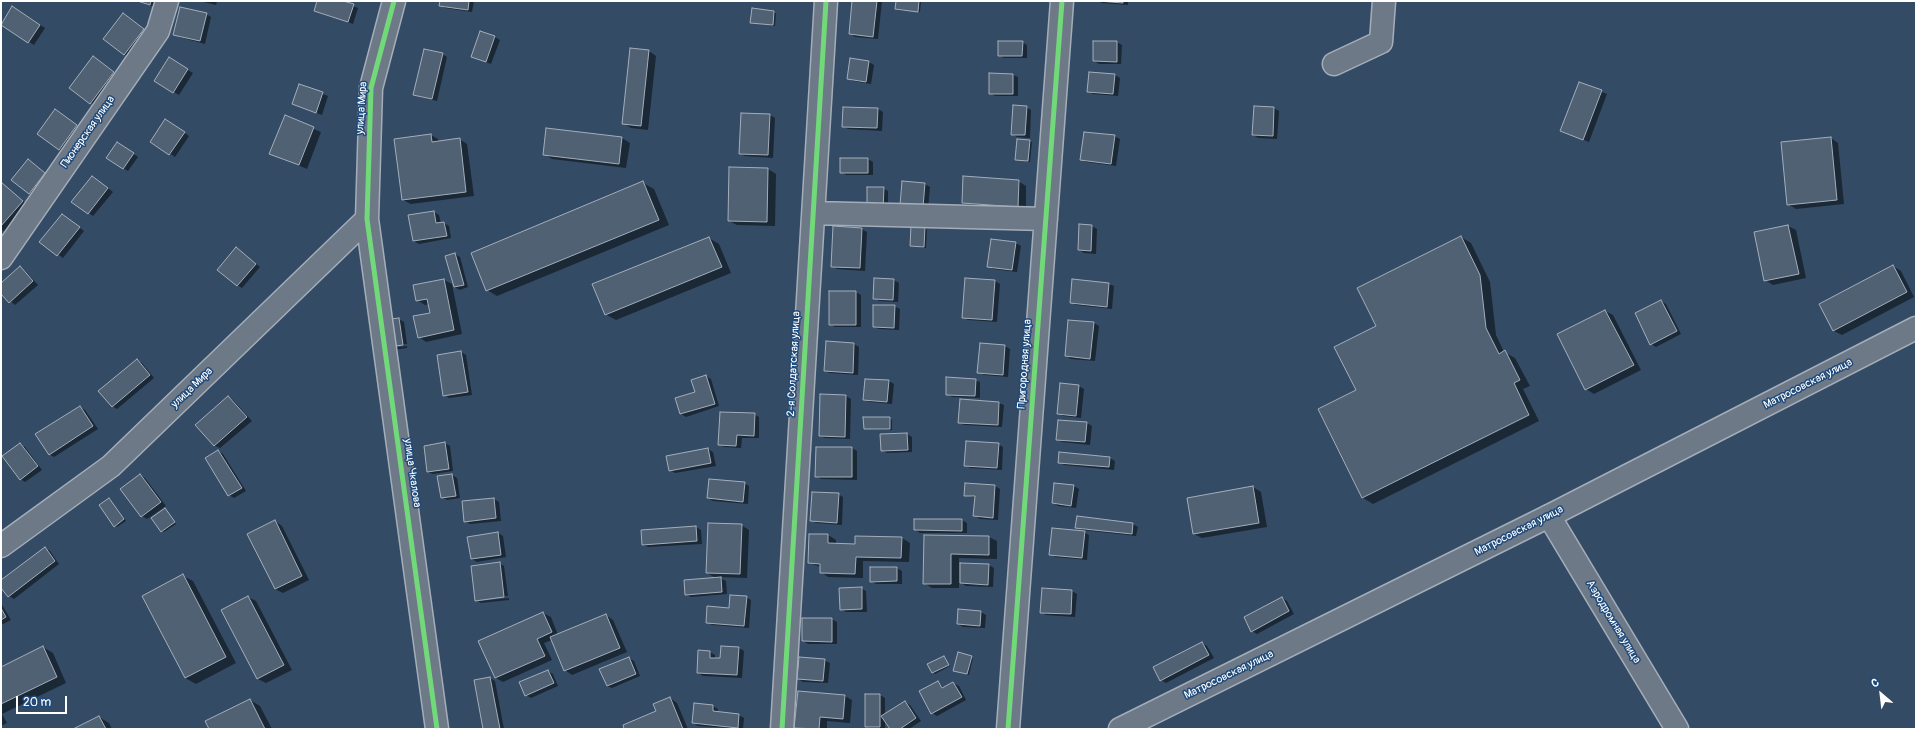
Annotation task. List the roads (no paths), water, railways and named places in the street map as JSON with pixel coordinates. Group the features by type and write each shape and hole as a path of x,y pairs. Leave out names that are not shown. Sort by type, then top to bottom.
{"main road":[{"name":"Пионерская улица","path":"1,258 158,30 166,1"},
{"name":"улица Мира","path":"1,546 111,466 367,219 371,88 394,1"},
{"name":"2-я Солдатская улица","path":"782,729 826,1"},
{"name":"Пригородная улица","path":"1008,729 1062,1"},
{"path":"1334,64 1381,42 1384,1"},
{"path":"814,213 1046,219"},
{"name":"улица Чкалова","path":"367,219 437,729"},
{"name":"Матросовская улица","path":"1120,729 1549,516 1916,328"},
{"name":"Аэродромная улица","path":"1549,516 1677,729"}]}
